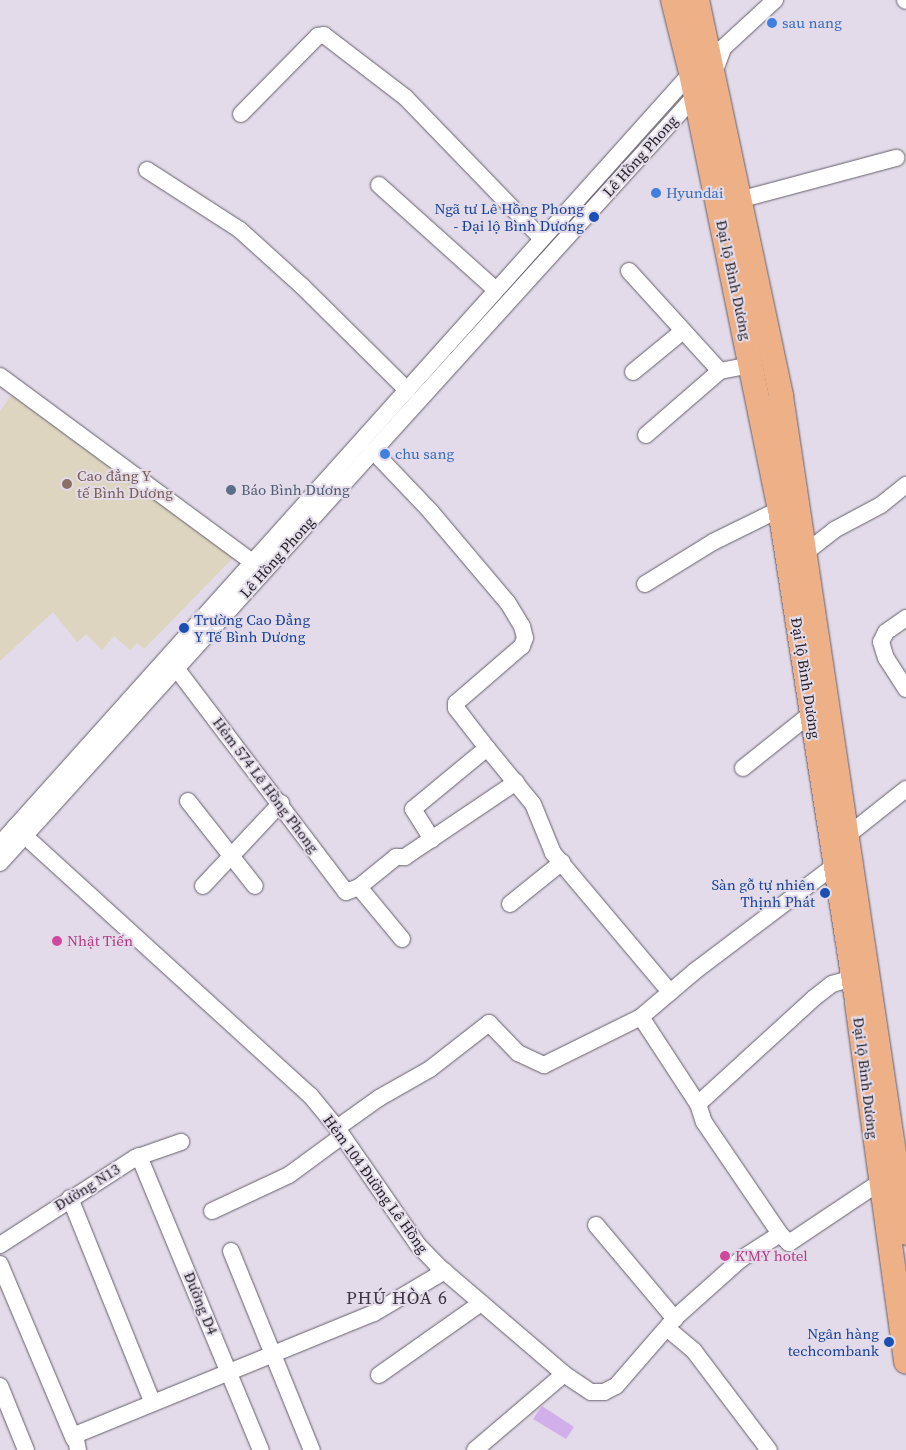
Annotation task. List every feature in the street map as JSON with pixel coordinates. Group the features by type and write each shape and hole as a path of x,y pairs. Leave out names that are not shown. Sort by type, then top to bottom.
{"highway":[{"name":"Đại lộ Bình Dương","path":"673,0 739,200 781,396 848,835 895,1173 906,1362"},
{"name":"Đại lộ Bình Dương","path":"697,0 716,51 700,82 751,365 780,509 853,978 906,1233"}],"street":[{"path":"716,51 775,0"},
{"path":"241,114 318,36 324,34 406,98 541,238"},
{"name":"Lê Hồng Phong","path":"0,863 20,831 541,238 700,82"},
{"name":"Lê Hồng Phong","path":"0,844 20,831 176,668 374,451 700,82"},
{"path":"739,200 896,158"},
{"path":"147,170 204,204 246,236 302,286 407,390"},
{"path":"379,185 496,290"},
{"path":"629,271 720,371"},
{"path":"633,372 683,330"},
{"path":"646,435 720,371 751,365"},
{"path":"0,376 254,563"},
{"path":"374,451 431,512 508,603 522,626 525,638 522,646 456,703 456,708 532,804 553,853 670,992"},
{"path":"805,553 834,530 881,505 906,485"},
{"path":"645,584 713,542 780,509"},
{"path":"906,618 886,632 881,642 886,658 906,689"},
{"name":"Hẻm 574 Lê Hồng Phong","path":"176,668 281,803 346,892 359,887"},
{"path":"743,768 812,713"},
{"path":"432,840 413,810 487,748"},
{"path":"402,939 359,887 396,857 404,858 516,782"},
{"path":"848,835 906,789"},
{"path":"188,801 255,886"},
{"path":"202,886 281,803"},
{"name":"Hẻm 104 Đường Lê Hồng","path":"20,831 246,1034 310,1095 340,1132 418,1245 481,1303 579,1387 604,1392 616,1386 671,1324 720,1276 780,1234"},
{"path":"510,904 562,862"},
{"path":"212,1211 289,1175 379,1098 430,1069 489,1024 518,1053 544,1065 641,1017 670,992 835,865"},
{"path":"698,1104 814,998 832,984 853,978"},
{"path":"641,1017 698,1104 704,1122 780,1234 789,1243 895,1173"},
{"name":"Đường N13","path":"0,1245 70,1198 139,1156 181,1142"},
{"name":"Đường D4","path":"139,1156 261,1450"},
{"path":"70,1198 154,1404"},
{"path":"596,1225 769,1450"},
{"path":"231,1251 312,1450"},
{"path":"0,1264 76,1444"},
{"path":"76,1444 75,1435 374,1313 445,1271"},
{"path":"379,1375 481,1303"},
{"path":"475,1450 564,1374"},
{"path":"0,1386 26,1450"}],"shaded area":[{"name":"Cao đẳng Y tế Bình Dương","path":"13,393 233,558 144,649 137,643 130,650 114,636 102,650 86,634 77,642 53,612 0,661 0,411"},
{"path":"542,1406 574,1427 566,1439 533,1419"}],"place":[{"name":"sau nang","path":"772,23"},
{"name":"Hyundai","path":"656,193"},
{"name":"Ngã tư Lê Hồng Phong - Đại lộ Bình Dương","path":"594,217"},
{"name":"chu sang","path":"385,454"},
{"name":"Cao đẳng Y tế Bình Dương","path":"67,484"},
{"name":"Báo Bình Dương","path":"231,490"},
{"name":"Trường Cao Đẳng Y Tế Bình Dương","path":"184,628"},
{"name":"Sàn gỗ tự nhiên Thịnh Phát","path":"825,893"},
{"name":"Nhật Tiến","path":"57,941"},
{"name":"K'MY hotel","path":"725,1256"},
{"name":"Ngân hàng techcombank","path":"889,1342"}],"district":[{"name":"PHÚ HÒA 6","path":"397,1298"}]}
